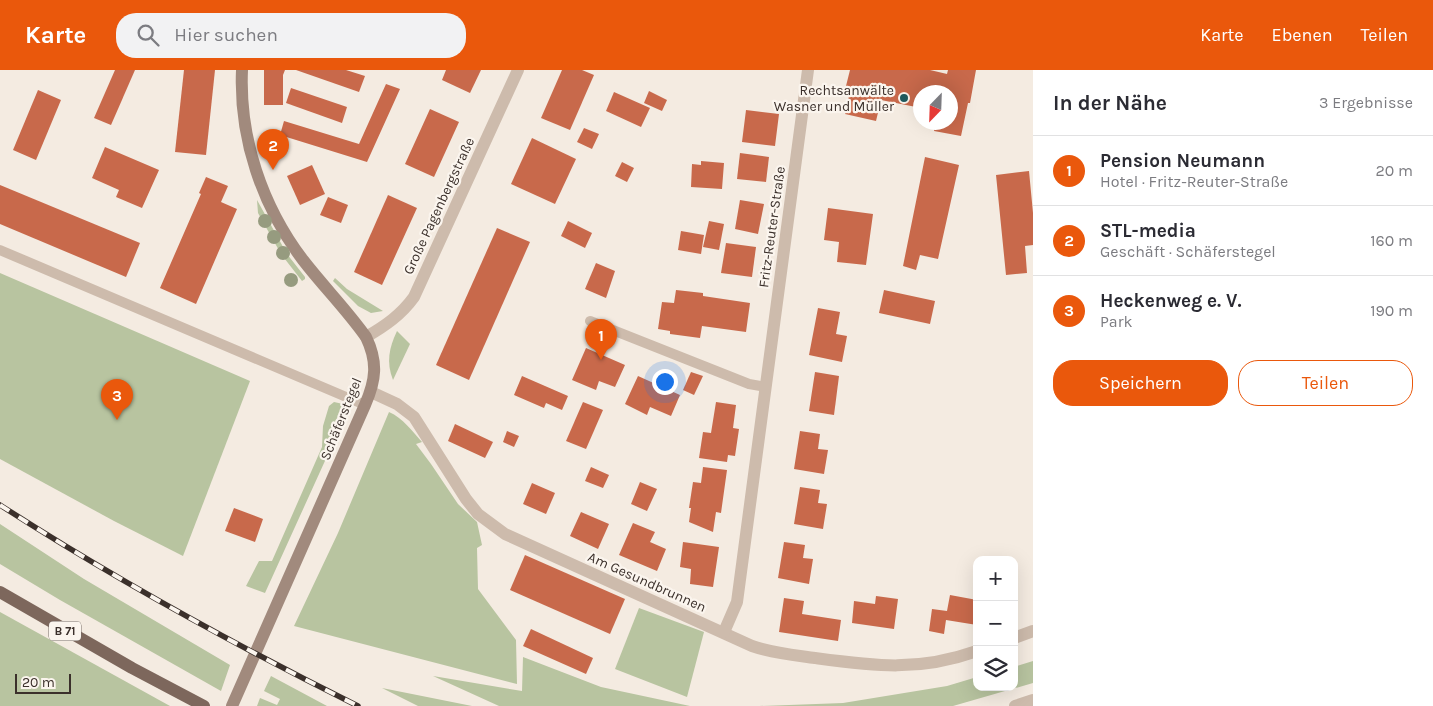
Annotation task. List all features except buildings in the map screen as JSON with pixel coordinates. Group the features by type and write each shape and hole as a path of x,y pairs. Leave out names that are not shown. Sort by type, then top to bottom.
{"main road":[{"name":"Schäferstegel","path":"232,706 371,392 375,362 372,349 366,337 295,249 270,206 258,177 249,145 243,99 242,70"},
{"name":"B 71","path":"0,592 132,668 202,705"}],"street":[{"name":"Große Pagenbergstraße","path":"366,337 393,320 414,297 518,70"},
{"name":"Fritz-Reuter-Straße","path":"724,632 737,602 808,70"},
{"name":"Am Gesundbrunnen","path":"371,392 397,404 414,417 428,436 466,499 478,514 490,524 521,542 761,649 874,665 923,665 973,652"},
{"path":"1018,637 1033,631"},
{"path":"1015,706 1033,700"}],"lane":[{"path":"0,250 365,405"},
{"path":"590,321 749,384 766,387"}],"green space":[{"path":"257,200 287,254 305,277 302,281 281,254 258,213"},
{"path":"0,273 250,381 183,556 0,459"},
{"path":"335,278 347,289 383,311 371,313 358,306 333,281"},
{"path":"397,331 410,344 393,380 389,355"},
{"path":"334,402 343,404 334,426 340,436 338,443 334,441 265,593 246,586 259,561 272,561 322,447 323,426 329,406"},
{"path":"389,412 403,421 422,442 416,444 458,504 477,522 482,545 477,548 478,589 516,640 517,684 294,626 338,533"},
{"path":"0,524 84,579 230,665 221,691 0,564"},
{"path":"639,608 704,632 687,697 615,669"},
{"path":"0,612 170,706 0,706"},
{"path":"523,657 601,687 690,706 499,706 433,676 522,691"},
{"path":"1033,661 1033,683 1018,687 1018,666"},
{"path":"271,676 327,706 257,706 260,698 277,705 280,699 264,691"},
{"path":"973,678 973,691 1005,691 953,706 759,706 843,703 947,686"},
{"path":"382,688 472,706 418,706"}],"railway":[{"path":"0,505 131,585 266,659 358,706"}],"place":[{"name":"Rechtsanwälte Wasner und Müller","path":"904,98"},
{"name":"STL-media","path":"273,170"},
{"name":"Pension Neumann","path":"601,360"},
{"name":"Heckenweg e. V.","path":"117,420"}]}
